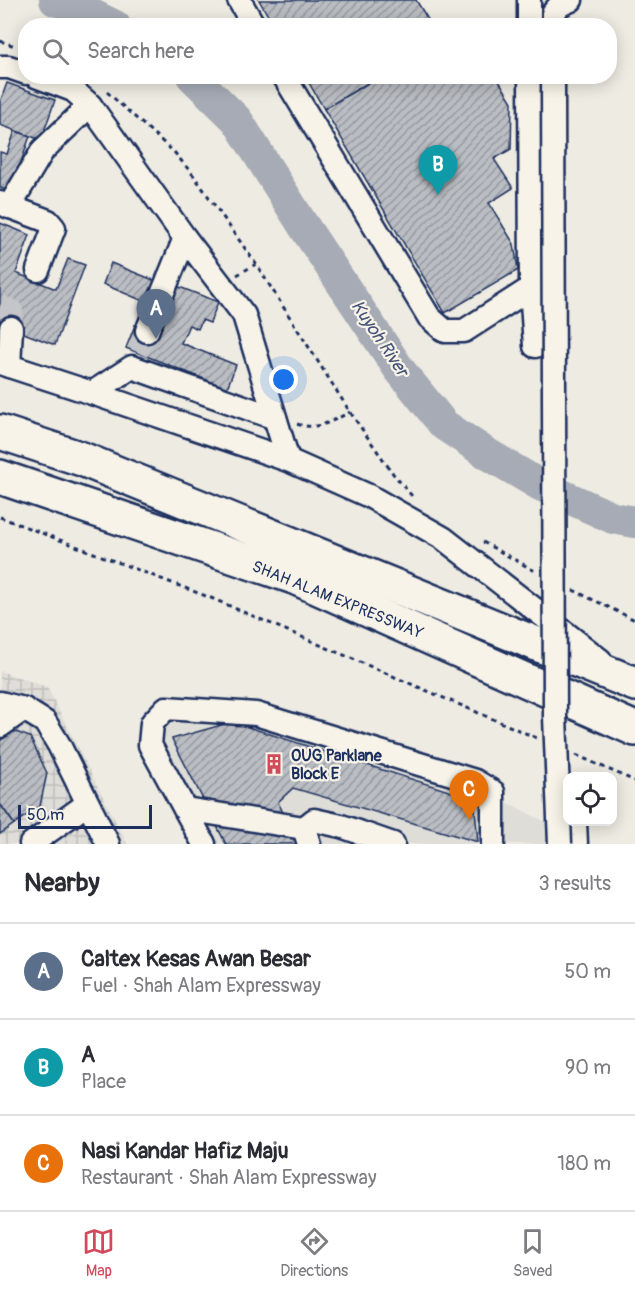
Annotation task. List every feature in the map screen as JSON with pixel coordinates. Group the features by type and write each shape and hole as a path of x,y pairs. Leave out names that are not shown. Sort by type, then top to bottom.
{"highway":[{"name":"SHAH ALAM EXPRESSWAY","path":"0,432 82,459 627,680"},
{"name":"SHAH ALAM EXPRESSWAY","path":"0,477 294,577 635,729"}],"street":[{"path":"239,0 249,18"},
{"path":"529,0 529,18"},
{"path":"0,67 18,70"},
{"path":"57,84 96,96 185,238 244,315 288,460"},
{"path":"289,84 429,317 445,331 464,331 531,288"},
{"path":"530,84 531,288 535,346"},
{"path":"553,84 554,624 560,844"},
{"path":"565,84 567,520 573,772"},
{"path":"38,270 54,228 48,221 4,205 44,150 96,96"},
{"path":"147,331 185,238"},
{"path":"11,328 4,365 288,460 369,496 443,537 627,680"},
{"path":"92,393 135,359 275,418"},
{"path":"0,702 24,709 45,722 59,745 108,844"},
{"path":"204,844 150,745 152,723 166,708 256,714 475,781 494,792 493,844"},
{"path":"0,726 24,709"},
{"path":"31,844 87,804"},
{"path":"184,808 307,836 314,820 341,826 393,844"},
{"path":"575,826 576,844"}],"path":[{"path":"0,41 17,47"},
{"path":"96,96 174,152 194,176 256,264 350,412 394,476 417,499"},
{"path":"275,418 307,428 324,426 350,412"},
{"path":"0,517 211,598 521,730"},
{"path":"483,542 540,573"},
{"path":"571,589 635,620"}],"shaded area":[{"path":"0,671 47,687 127,844 0,844"},
{"path":"168,712 256,717 474,785 588,844 209,844 155,743"}],"building":[{"path":"259,0 416,0 427,18 269,18"},
{"path":"7,83 55,100 41,140 0,125 0,102"},
{"path":"310,84 366,84 324,109"},
{"path":"366,84 501,84 512,102 511,149 494,159 513,188 489,203 514,244 518,270 445,313 324,109"},
{"path":"15,131 30,136 11,191 0,188 0,152 7,154"},
{"path":"0,223 30,235 16,273 56,289 68,259 85,265 55,345 0,324"},
{"path":"111,263 156,281 148,303 103,284"},
{"path":"169,283 218,302 210,323 202,320 198,329 189,325 181,343 236,365 227,388 126,348 135,325 158,334 167,313 159,310"},
{"name":"OUG Parklane Block E","path":"232,722 474,799 478,842 293,788 278,802 298,844 226,844 172,739"},
{"path":"13,731 30,737 47,773 40,806 14,824 0,804 0,741"},
{"path":"0,804 14,824 0,834"}],"waterway":[{"name":"Kuyoh River","path":"55,0 99,18"},
{"name":"Kuyoh River","path":"200,84 237,120 303,225 399,369 444,425 540,485 613,518 635,522"}],"tunnel":[{"path":"0,306 12,311 11,328"},
{"path":"137,352 147,331"}],"place":[{"name":"A","path":"438,195"},
{"name":"Caltex Kesas Awan Besar","path":"156,339"},
{"name":"OUG Parklane Block E","path":"274,764"},
{"name":"Nasi Kandar Hafiz Maju","path":"469,820"}]}
